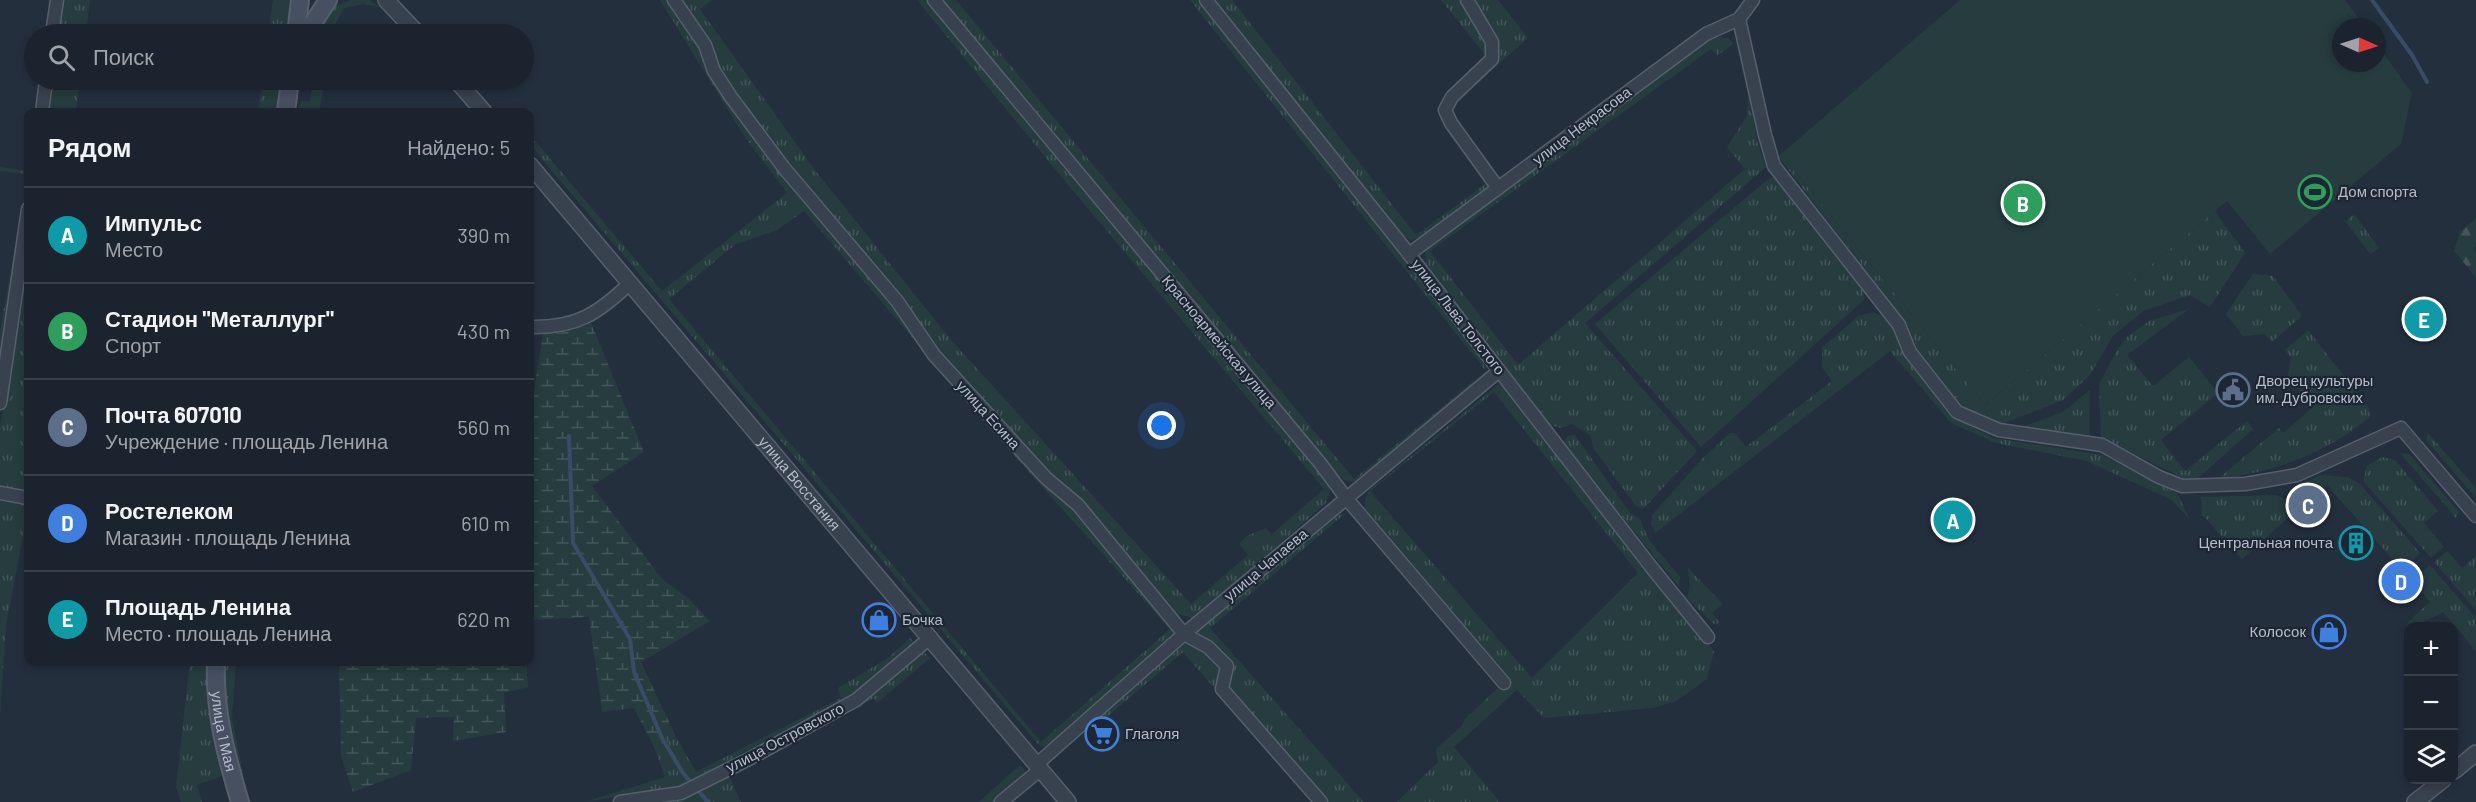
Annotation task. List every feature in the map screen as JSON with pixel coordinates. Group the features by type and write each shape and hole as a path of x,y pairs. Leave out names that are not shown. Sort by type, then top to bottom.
{"main road":[{"path":"300,24 302,0"},
{"path":"307,24 325,5"},
{"path":"286,108 289,90"},
{"name":"улица 1 Мая","path":"216,666 215,686 221,737 240,802"}],"street":[{"path":"53,24 57,0"},
{"path":"325,5 339,0"},
{"path":"386,0 409,24"},
{"name":"улица Есина","path":"674,0 705,45 714,71 731,97 784,168 897,301 934,355 1046,478 1078,505 1184,634 1222,658 1227,666 1222,689 1321,802"},
{"name":"Красноармейская улица","path":"934,0 1320,463 1346,498 1504,682"},
{"name":"улица Льва Толстого","path":"1206,0 1409,254 1708,637"},
{"path":"1467,0 1492,42 1491,59 1452,97 1445,110 1451,123 1498,188"},
{"name":"улица Некрасова","path":"1409,254 1706,34 1739,19 1753,0"},
{"path":"1739,19 1774,166 1899,324 1910,352 1958,412 2000,430 2102,446 2159,477 2182,486 2245,484 2297,475 2401,428 2476,516"},
{"path":"42,108 45,90"},
{"path":"465,90 480,108"},
{"name":"улица Восстания","path":"534,170 1068,802"},
{"path":"0,403 24,237"},
{"path":"534,327 560,326 586,318 607,305 630,283"},
{"name":"улица Чапаева","path":"1001,802 1184,634 1499,371"},
{"path":"0,493 24,497"},
{"name":"улица Островского","path":"620,802 681,793 749,759 856,700 931,637"},
{"path":"2458,768 2476,753"},
{"path":"2415,802 2438,784"}],"green space":[{"path":"63,0 90,0 87,24 59,24"},
{"path":"273,0 294,0 290,24 269,24"},
{"path":"351,0 369,0 379,7 364,4 344,8 336,24 319,24 331,8"},
{"path":"660,0 670,0 804,198 1075,509 1176,631 1051,744 1043,747 1038,744 534,150 534,140 662,291 787,193 743,134","holes":["804,211 993,432 1170,629 1041,742 669,299 736,244 777,230"]},
{"path":"681,0 712,0 700,9 814,169 952,341 1191,604 1248,555 1239,544 1247,536 1266,528 1272,534 1324,489 1064,180 917,0 927,0 1328,481 1330,492 1326,503 1202,612 1192,618 1175,613 938,351 736,96 718,69 711,43"},
{"path":"940,0 956,0 1354,479 1486,371 1484,378 1355,483 1344,480 1333,472"},
{"path":"1190,0 1197,0 1482,358 1486,371"},
{"path":"1212,0 1232,0 1416,235 1485,184 1488,188 1420,238 1411,240 1399,233"},
{"path":"1441,0 1460,0 1487,40 1487,57"},
{"path":"1475,0 1498,0 1528,38 1453,105 1495,61 1499,41"},
{"path":"1960,0 2345,0 2358,18 2332,18 2332,72 2386,72 2386,57 2412,93 2401,144 2270,254 2227,201 1985,405 1781,154"},
{"path":"1716,37 1729,38 1733,44 1718,55 1711,49 1430,251 1518,365 1745,169 1727,147 1747,116 1748,94 1758,144 1766,167 1585,323 1697,451 1644,508 1636,506 1594,449 1590,435 1572,424 1561,428 1550,425 1426,263 1425,252 1429,246 1700,44"},
{"path":"50,90 79,90 76,108 48,108"},
{"path":"261,90 282,90 280,108 259,108"},
{"path":"312,90 323,90 320,108 298,108 302,101 310,102"},
{"path":"1781,154 1985,405 2215,211 2245,253 2210,307 2190,295 2143,311 2113,336 2090,375 2063,400 2002,424 1960,405 1917,349 1907,324 1779,157"},
{"path":"0,167 24,170 24,174 0,171"},
{"path":"1771,177 1779,180 1863,288 1864,300 1701,447 1595,324"},
{"path":"24,194 0,379 0,331"},
{"path":"2354,214 2379,248 2370,254 2346,222"},
{"path":"2476,218 2476,246 2473,249 2476,253 2476,277 2454,251 2460,232"},
{"path":"24,267 24,492 0,486 0,429"},
{"path":"2253,274 2273,276 2302,316 2272,342 2264,334 2243,336 2226,314"},
{"path":"2189,309 2127,355 2153,386 2189,357 2218,393 2161,440 2185,471 2247,421 2253,429 2197,479 2183,478 2101,438 2099,384 2117,350 2127,337 2149,321"},
{"path":"1873,312 1883,316 1895,331 1904,353 1955,419 1994,438 2102,455 2177,493 2190,520 2172,500 2087,461 1996,443 1951,423 1890,351 1655,533 1651,524 1652,515 1703,458 1730,433 1735,433 1746,447 1832,381 1822,367 1822,348 1858,316"},
{"path":"591,323 644,452 592,486 662,579 688,598 710,621 641,662 676,737 655,749 634,708 602,712 589,617 534,620 534,391 543,333 560,333"},
{"path":"2308,330 2369,408 2370,417 2337,440 2299,459 2259,472 2219,478 2279,428 2283,433 2313,407 2288,375 2291,358 2285,350"},
{"path":"1498,385 1504,387 1643,569 1714,651 1707,679 1676,701 1653,708 1544,718 1517,690 1454,747 1500,802 1397,802 1438,762 1436,749 1462,726 1465,719 1499,687 1512,681 1365,508 1365,498 1369,491","holes":["1494,392 1638,573 1532,678 1370,491"]},
{"path":"2090,390 2089,438 2019,428 2063,412"},
{"path":"2428,433 2476,488 2476,498 2426,440"},
{"path":"1575,435 1630,513 1640,519 1649,540 1680,577 1679,587 1563,443 1567,436"},
{"path":"2400,453 2409,454 2459,512 2456,518"},
{"path":"2382,457 2395,460 2438,511 2424,523 2444,547 2431,558 2363,481 2367,466"},
{"path":"2319,475 2347,477 2359,483 2420,553 2402,570 2327,485 2317,493 2313,489 2306,494 2304,488 2307,482"},
{"path":"2276,495 2288,501 2293,507 2287,511 2291,515 2242,559 2202,514 2201,497"},
{"path":"0,500 24,503 24,532 6,625 0,717"},
{"path":"1346,513 1210,628 1364,802 1326,802 1228,687 1232,664 1223,650 1195,633 1339,515"},
{"path":"2447,551 2462,568 2476,556 2476,610 2434,562"},
{"path":"2430,565 2476,618 2476,651 2458,630 2458,622 2451,622 2443,612 2423,622 2408,622 2430,602 2412,580"},
{"path":"1688,568 1723,604 1712,613 1720,623 1714,624 1687,598 1690,586"},
{"path":"910,638 916,644 851,697 680,786 585,802 665,777 655,749 676,737 696,772 841,698 838,688 888,658"},
{"path":"1185,642 1204,650 1222,668 1216,690 1183,652 1099,724 1099,718"},
{"path":"924,652 930,658 877,703 874,698 857,708"},
{"path":"190,666 211,666 225,775 197,785 202,802 181,802 176,786"},
{"path":"222,666 236,666 232,717 247,795 251,802 247,802 228,735"},
{"path":"339,666 526,666 528,687 504,693 506,732 453,741 454,717 416,718 411,770 353,792 341,756"},
{"path":"1020,765 1028,773 994,802 979,802"},
{"path":"729,777 741,802 652,802 692,796"}],"waterway":[{"path":"2372,0 2412,55 2427,82"},
{"path":"569,436 573,543 630,639 634,672 662,738 683,773 708,802"}],"place":[{"name":"Дом спорта","path":"2315,192"},
{"name":"Стадион \"Металлург\"","path":"2023,203"},
{"name":"Площадь Ленина","path":"2424,319"},
{"name":"Дворец культуры им. Дубровских","path":"2233,390"},
{"name":"Почта 607010","path":"2308,505"},
{"name":"Импульс","path":"1953,520"},
{"name":"Центральная почта","path":"2356,543"},
{"name":"Ростелеком","path":"2401,581"},
{"name":"Бочка","path":"879,620"},
{"name":"Колосок","path":"2329,632"},
{"name":"Глаголя","path":"1102,734"}]}
